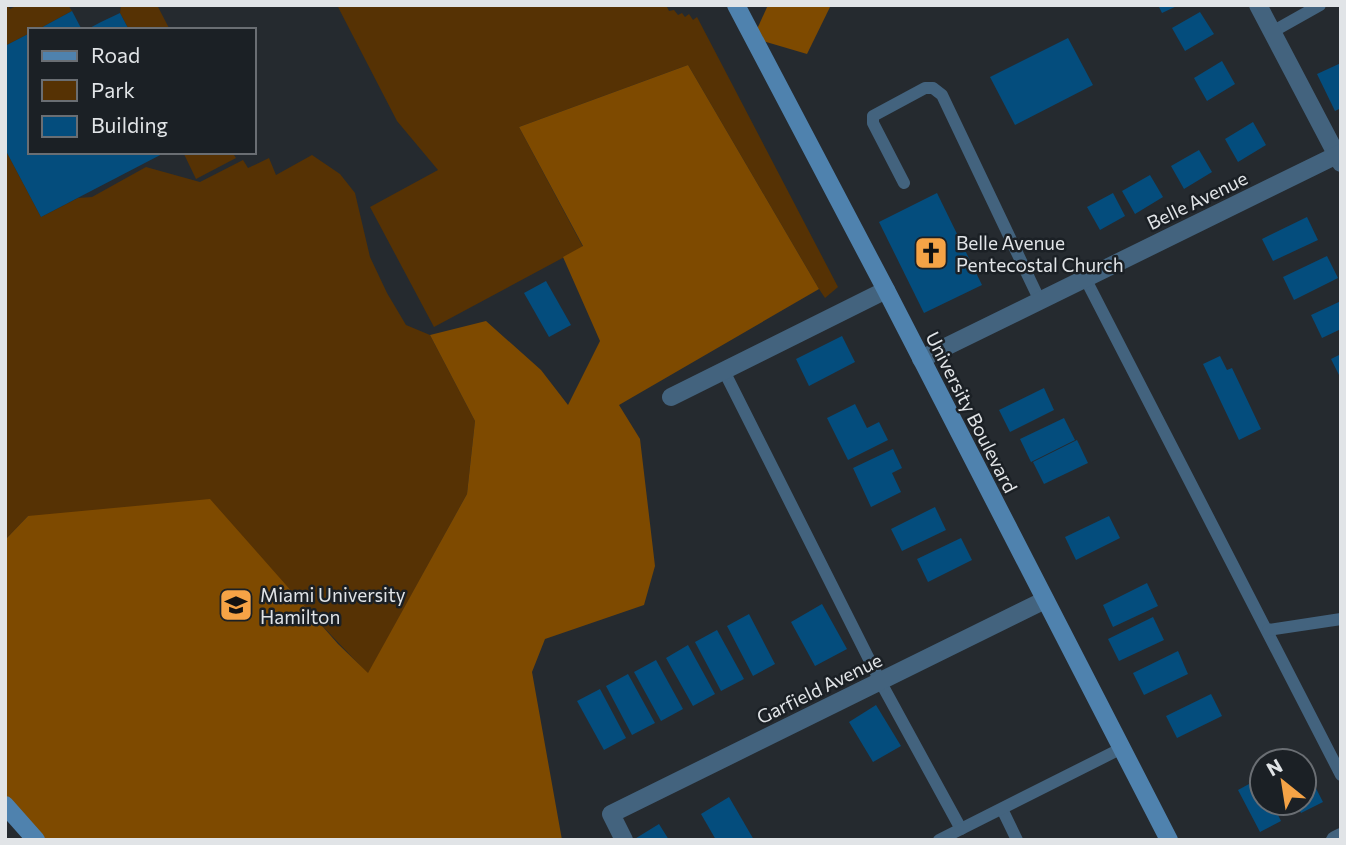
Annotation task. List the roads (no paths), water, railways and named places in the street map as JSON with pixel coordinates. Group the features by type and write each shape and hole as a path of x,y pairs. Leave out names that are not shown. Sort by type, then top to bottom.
{"street":[{"name":"University Boulevard","path":"736,5 1169,840"},
{"path":"1258,5 1339,157"},
{"name":"Belle Avenue","path":"921,359 1339,157"},
{"path":"671,397 886,290"},
{"name":"Garfield Avenue","path":"624,840 611,814 1045,600"},
{"path":"5,805 36,840"},
{"path":"1335,840 1341,837"}],"lane":[{"path":"1272,32 1320,5"},
{"path":"904,183 873,123 873,116 925,88 933,88 942,94 1040,300"},
{"path":"1085,278 1341,775"},
{"path":"724,371 880,681 961,829"},
{"path":"1268,630 1341,619"},
{"path":"939,840 1122,748"},
{"path":"1002,809 1017,840"}],"place":[{"name":"Belle Avenue Pentecostal Church","path":"931,253"},
{"name":"Miami University Hamilton","path":"236,605"}]}
